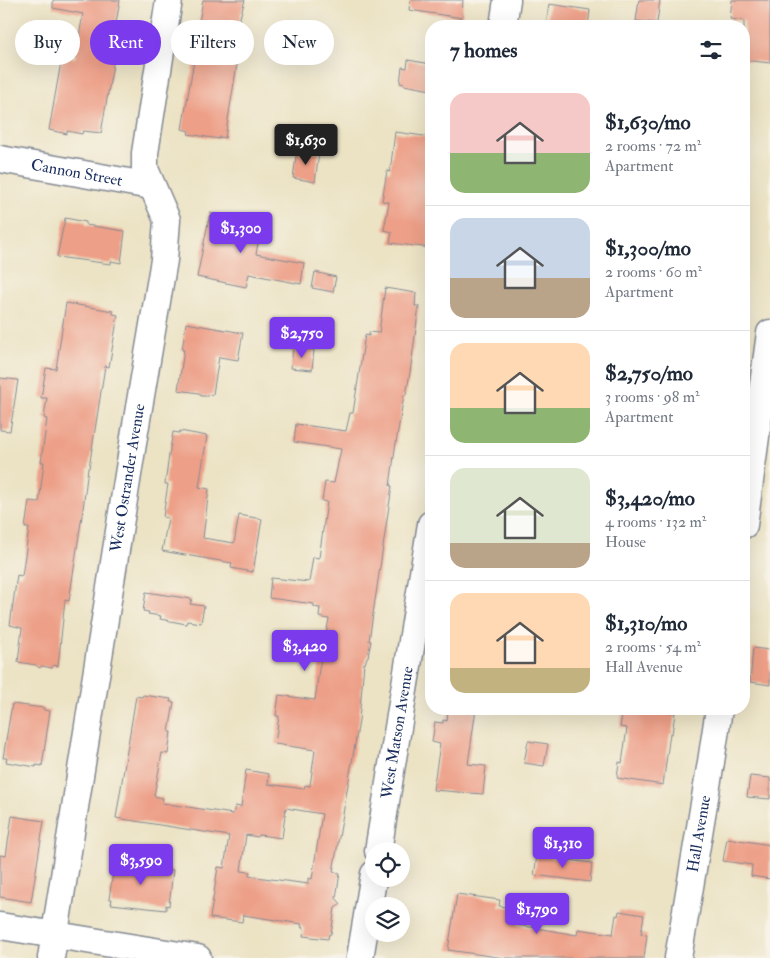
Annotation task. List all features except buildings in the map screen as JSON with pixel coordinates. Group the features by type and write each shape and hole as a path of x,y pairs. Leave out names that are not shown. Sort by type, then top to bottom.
{"street":[{"name":"West Ostrander Avenue","path":"53,946 164,260 167,220 145,169 145,153 169,0"},
{"path":"504,20 507,0"},
{"name":"Cannon Street","path":"0,159 151,186"},
{"path":"750,481 770,333"},
{"name":"West Matson Avenue","path":"379,842 425,561"},
{"name":"Hall Avenue","path":"678,958 718,715"},
{"path":"360,958 372,887"},
{"path":"0,926 53,946 198,958"}]}
